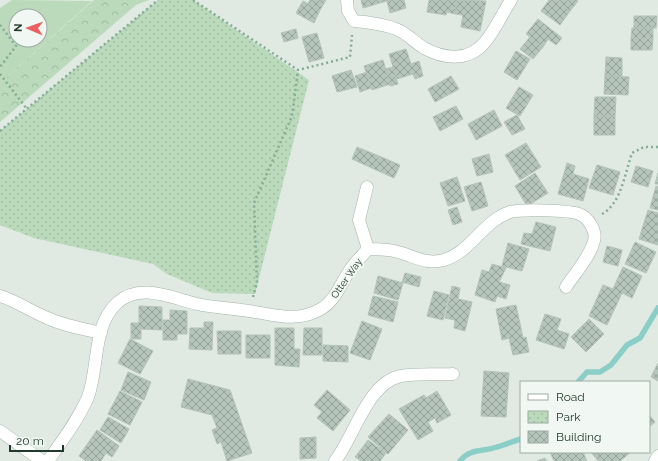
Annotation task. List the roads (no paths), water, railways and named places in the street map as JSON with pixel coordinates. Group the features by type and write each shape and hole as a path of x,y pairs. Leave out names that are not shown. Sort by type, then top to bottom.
{"street":[{"path":"347,0 348,11 354,21 395,28 423,48 448,57 459,57 479,48 485,43 502,19 509,1"},
{"path":"367,187 359,220 368,249"},
{"name":"Otter Way","path":"48,461 81,411 88,396 101,333 111,309 118,302 134,293 154,293 199,305 290,318 304,316 320,310 335,296 350,269 368,249 399,252 430,262 455,256 471,244 486,228 499,218 510,212 525,211 566,212 580,214 589,221 594,230 595,239 566,287"},
{"path":"0,296 13,300 46,317 73,327 101,333"},
{"path":"335,461 376,391 389,381 400,376 453,374"},
{"path":"0,431 42,461"},
{"path":"655,461 658,456"}],"waterway":[{"path":"579,381 587,372 600,372 611,365 627,345 640,338 658,308"},
{"path":"460,461 472,452 492,449 520,439"}]}
